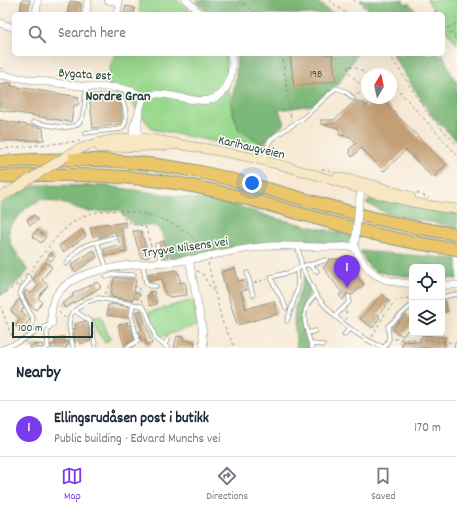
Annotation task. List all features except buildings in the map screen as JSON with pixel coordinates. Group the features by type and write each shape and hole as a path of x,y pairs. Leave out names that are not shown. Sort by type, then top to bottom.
{"highway":[{"path":"0,162 89,160 182,169 245,183 377,220 457,234"},
{"path":"0,177 52,174 105,175 178,184 241,197 373,234 411,243 457,249"}],"main road":[{"name":"Karihaugveien","path":"0,197 65,157 84,143 167,140 264,161 316,175 397,192 429,205 457,209"},
{"name":"Karihaugveien","path":"65,157 135,141"}],"street":[{"path":"36,12 38,0"},
{"path":"86,12 88,0"},
{"path":"108,0 119,2 117,12"},
{"path":"186,0 199,12"},
{"path":"0,23 12,27"},
{"path":"135,141 134,121 138,116 143,97 157,94 200,101 214,99 223,93 229,81 232,68 231,56"},
{"name":"Bygata øst","path":"0,75 87,87 120,87 132,90 143,97"},
{"path":"362,185 354,245 366,267 376,276 394,282 409,284"},
{"name":"Trygve Nilsens vei","path":"52,323 51,313 55,298 69,284 90,272 107,268 143,265 161,259 189,259 263,247 354,245"},
{"path":"189,259 202,326 204,348"},
{"path":"445,285 457,285"}],"lane":[{"path":"33,122 73,127 82,119 87,87"},
{"path":"264,161 269,142 302,119 336,88 345,91 353,98"},
{"path":"85,96 116,96 122,100 125,109 125,122 121,129 85,133"},
{"path":"66,264 86,244 115,237"},
{"path":"97,242 107,268"},
{"path":"156,245 161,259"},
{"path":"298,247 302,267 316,295 348,328 369,342 384,348 389,339 388,326 409,308"},
{"path":"286,308 283,298 275,290 272,278 326,260"},
{"path":"143,265 146,283 150,286 156,286"},
{"path":"310,265 316,271"},
{"path":"287,322 298,288 297,269"},
{"path":"247,273 253,295"},
{"path":"106,277 115,274 134,275"},
{"path":"27,276 30,279 22,288 20,294 33,318 31,335"},
{"path":"18,285 22,288"},
{"path":"445,296 457,294"},
{"path":"316,295 308,302 304,311 305,322 311,346 323,345"},
{"path":"335,316 349,302 349,296"},
{"path":"73,348 70,317 75,311 96,298 142,306 146,311 156,339 168,348"},
{"path":"126,348 138,341 131,316 132,304"},
{"path":"75,311 90,321 96,348"},
{"path":"2,348 14,344 52,323"},
{"name":"Trygve Nilsens vei","path":"48,348 47,332 52,323"},
{"path":"344,335 348,328"},
{"path":"308,332 315,331"},
{"path":"164,344 168,339"}],"path":[{"path":"239,0 254,12"},
{"path":"329,0 344,12"},
{"path":"353,0 359,3 367,12"},
{"path":"433,0 429,1 436,12"},
{"path":"447,28 457,23"},
{"path":"445,25 457,41"},
{"path":"282,56 292,125"},
{"path":"390,56 429,115 457,145"},
{"path":"361,70 355,67 346,66 350,74 361,85"},
{"path":"397,89 457,155"},
{"path":"353,98 361,92"},
{"path":"0,149 84,143"},
{"path":"121,212 123,217 130,223 145,226 154,257 161,259"},
{"path":"0,296 18,285 27,276 54,241 73,222 90,214 121,212 151,216 170,222 188,234 200,246 202,251"},
{"path":"208,263 222,321 235,348"},
{"path":"195,270 202,273 215,293"},
{"path":"250,284 272,278"},
{"path":"106,291 110,284"},
{"path":"134,287 138,286 142,306"},
{"path":"369,342 385,314 396,300 409,299"},
{"path":"0,305 14,344"},
{"path":"345,307 348,328"},
{"path":"51,313 60,312 70,323"},
{"path":"389,339 419,339 456,342 454,348"}],"green space":[{"path":"139,0 178,0 190,12 140,12"},
{"path":"195,0 314,0 331,12 207,12"},
{"path":"360,0 403,0 404,3 410,4 416,12 371,12"},
{"path":"428,0 457,0 457,44 445,29 445,12 435,12"},
{"path":"114,56 225,56 231,107 239,130 264,144 262,151 152,129 128,98 104,89"},
{"path":"237,56 356,56 339,83 312,105 279,110 284,124 269,136 264,144 239,130 231,107 236,78"},
{"path":"393,56 444,56 451,74 457,82 456,140 432,116"},
{"path":"37,185 106,186 232,204 274,218 352,236 347,243 247,246 170,259 164,237 156,226 137,225 130,222 119,210 89,212 62,203 42,199 26,208 9,228 10,243 28,271 8,292 0,294 0,204 26,189"},
{"path":"375,196 387,197 450,213 457,213 457,227 388,214 366,203"},
{"path":"361,251 457,259 457,279 445,278 445,264 409,264 409,277 376,272 363,257"},
{"path":"305,276 310,291 303,307 301,319 310,348 297,348 294,320 295,307"},
{"path":"193,300 198,325 157,338 149,312"},
{"path":"101,316 110,339 105,343 96,330 93,317"}],"place":[{"name":"Ellingsrudåsen post i butikk","path":"347,288"}],"district":[{"name":"Nordre Gran","path":"118,95"}]}
